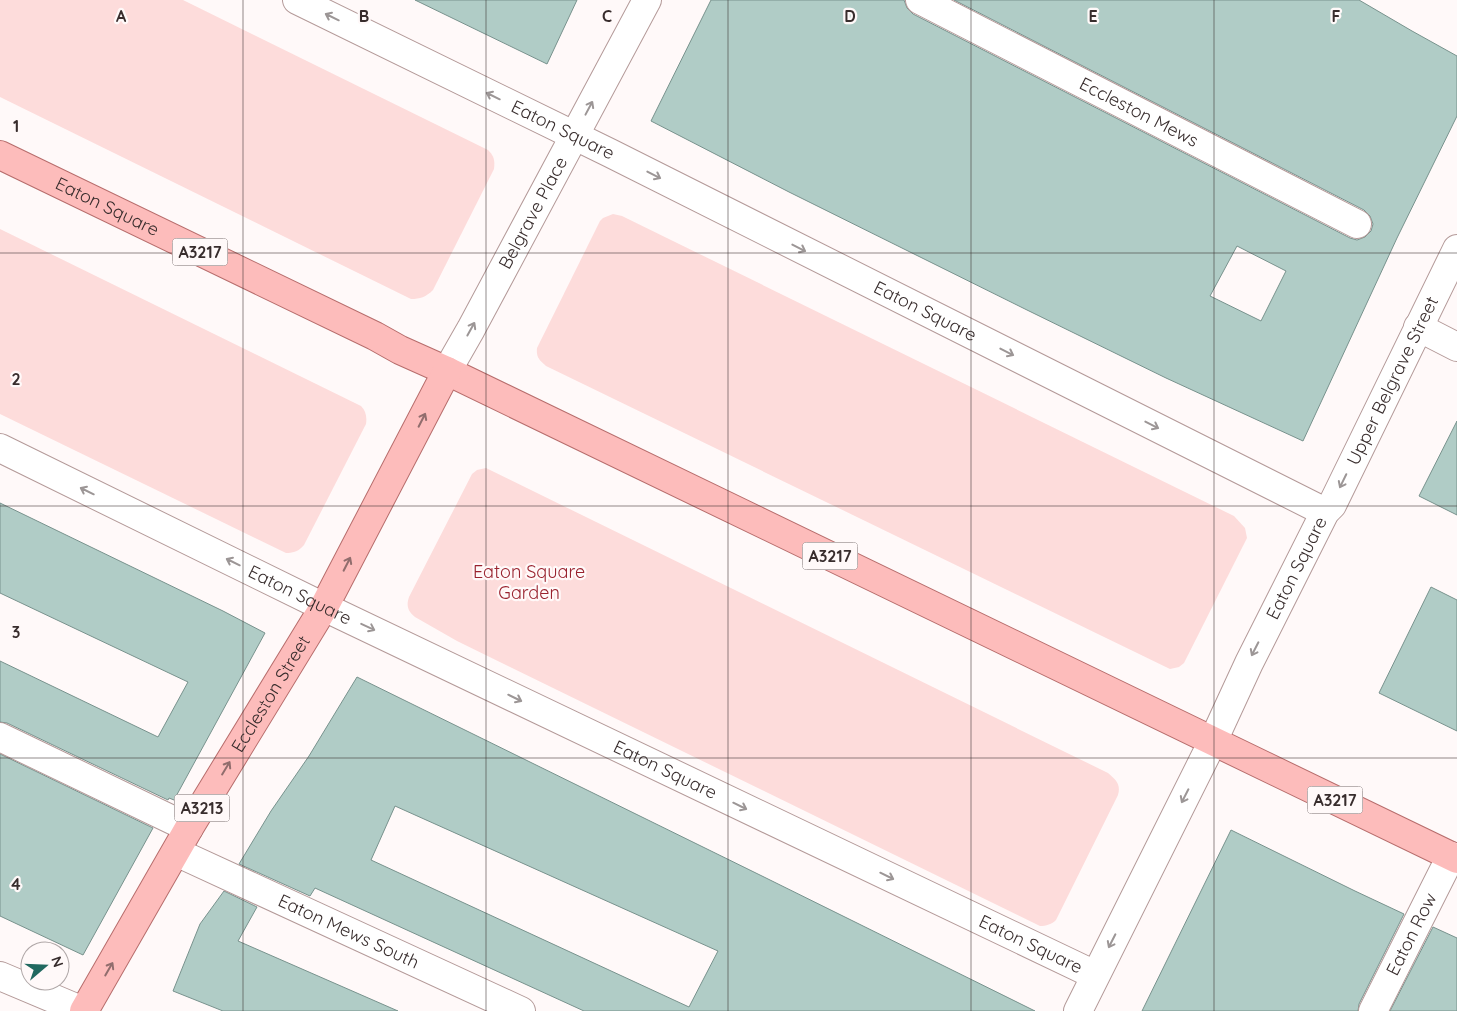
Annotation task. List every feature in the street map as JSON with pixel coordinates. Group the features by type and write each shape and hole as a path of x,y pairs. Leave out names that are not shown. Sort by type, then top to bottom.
{"main road":[{"name":"Eaton Square","path":"0,155 375,336 400,350 1213,741"},
{"name":"Eccleston Street","path":"83,1011 189,828 324,607 447,371"},
{"name":"A3217","path":"1213,741 1454,858"}],"street":[{"name":"Eaton Square","path":"0,448 324,607 1095,975 1213,741 1249,663 1325,512 575,136 297,0"},
{"name":"Belgrave Place","path":"447,371 472,329 646,0"},
{"name":"Eccleston Mews","path":"920,0 1357,224"},
{"name":"Upper Belgrave Street","path":"1325,512 1332,505 1457,248"},
{"path":"1418,327 1457,347"},
{"path":"0,737 189,828"},
{"name":"Eaton Mews South","path":"176,852 522,1011"},
{"name":"Eaton Row","path":"1373,1011 1454,858"},
{"path":"1078,1011 1095,975"},
{"path":"0,976 83,1011"}],"green space":[{"path":"0,0 183,0 488,150 494,158 494,169 433,290 423,297 411,299 0,97"},
{"path":"613,214 622,216 1234,516 1245,528 1247,538 1184,663 1179,667 1170,669 546,366 538,358 537,348 600,221"},
{"path":"0,229 361,406 366,414 366,424 302,547 291,553 286,553 0,414"},
{"name":"Eaton Square Garden","path":"486,468 1108,773 1117,782 1119,788 1118,795 1056,920 1053,923 1040,926 457,641 415,617 408,608 409,597 472,474 477,470"}],"building":[{"path":"415,0 577,0 547,64"},
{"path":"711,0 904,0 907,8 913,14 1357,240 1365,237 1371,231 1373,224 1370,216 1364,210 954,0 1359,0 1457,56 1457,116 1397,238 1303,441 1166,378 1027,310 651,121","holes":["1237,246 1286,271 1261,321 1210,296"]},
{"path":"1457,421 1457,515 1419,496"},
{"path":"0,503 265,633 174,800 169,798 168,800 7,723 0,722 0,661 158,737 188,682 0,593"},
{"path":"1431,587 1457,600 1457,731 1379,693"},
{"path":"357,677 1035,1011 584,1011 315,888 310,896 239,864 271,811 309,756","holes":["395,806 718,951 689,1007 371,860"]},
{"path":"0,754 153,828 83,955 70,949 70,941 53,941 0,916"},
{"path":"1231,830 1404,914 1359,1004 1358,1011 1142,1011"},
{"path":"224,891 257,907 238,941 398,1011 223,1011 173,991 200,924"},
{"path":"1433,927 1457,938 1457,1011 1390,1011"}]}
